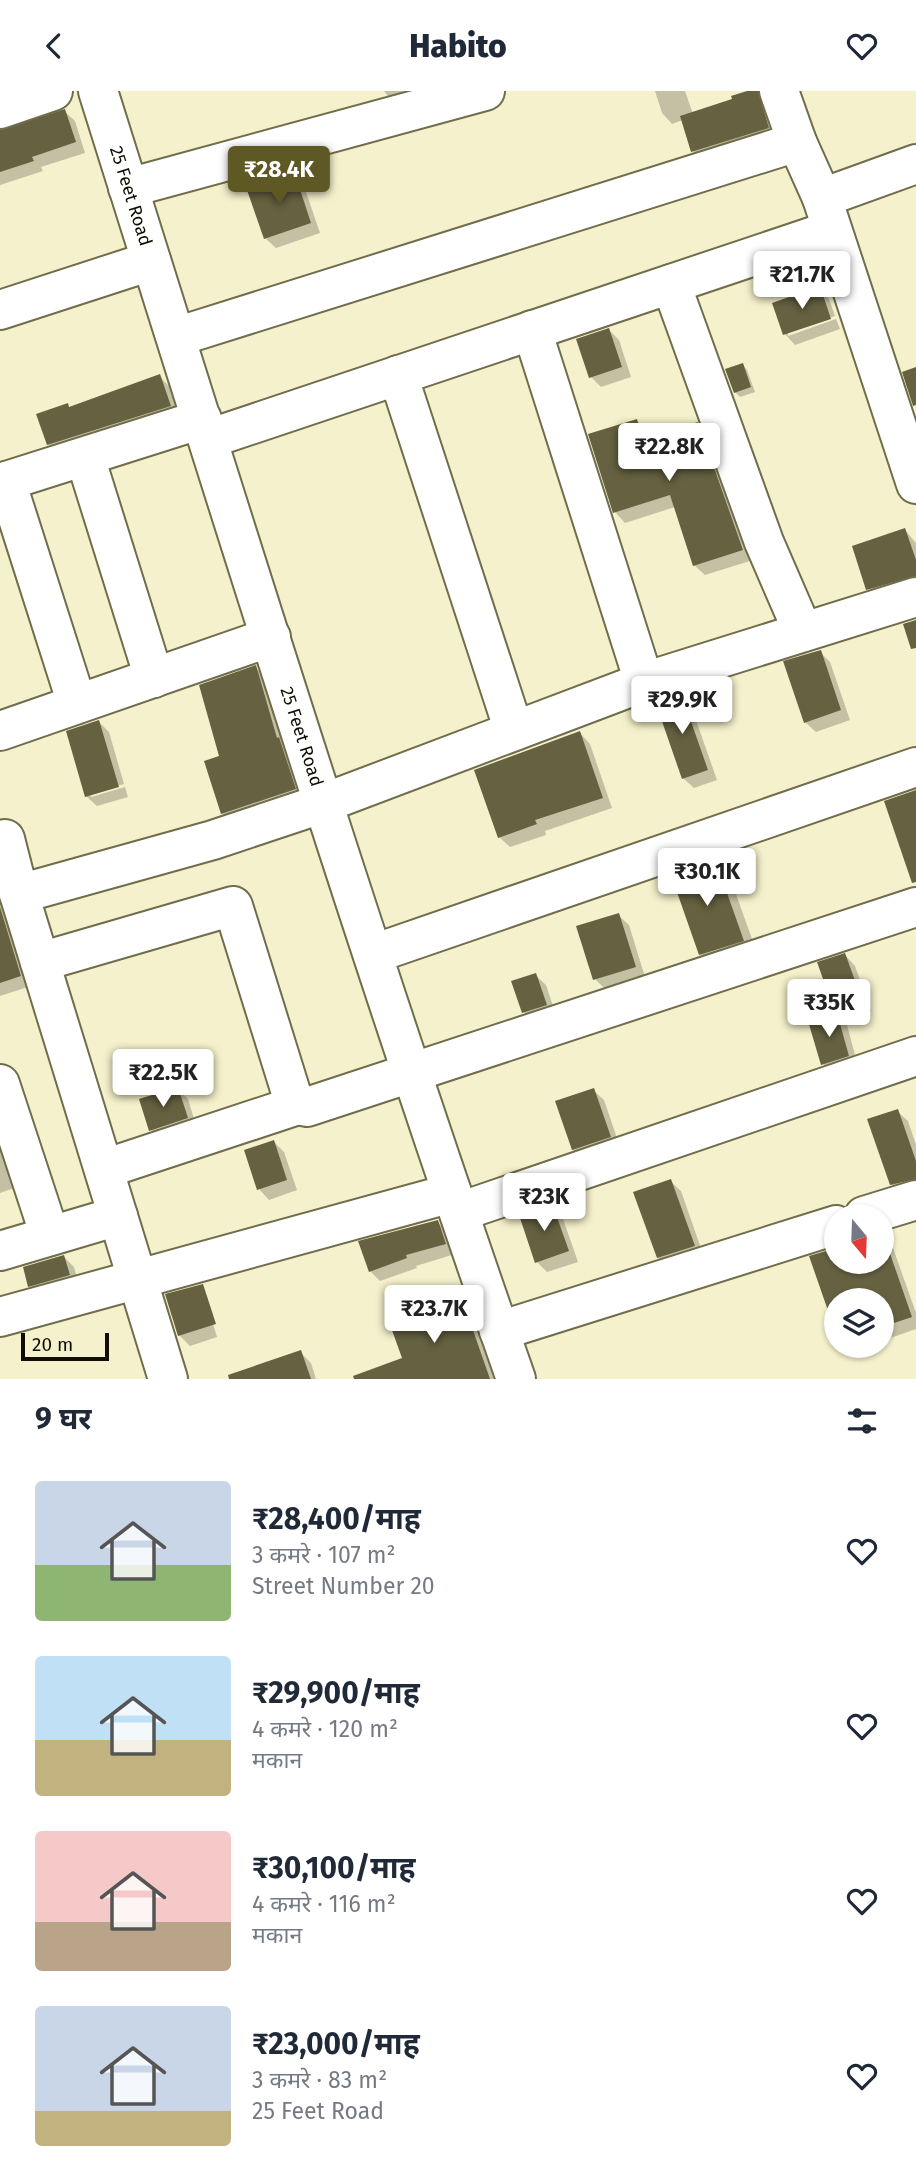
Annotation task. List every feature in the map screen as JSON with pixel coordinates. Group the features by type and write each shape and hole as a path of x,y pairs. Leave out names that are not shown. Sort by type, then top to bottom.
{"street":[{"path":"0,109 53,91"},
{"name":"25 Feet Road","path":"97,91 373,954 516,1379"},
{"path":"128,188 485,91"},
{"path":"779,91 827,214 916,484"},
{"path":"176,337 797,142"},
{"path":"77,704 3,482 85,457 205,429 398,375 671,284 827,214 916,164"},
{"path":"0,310 151,261"},
{"path":"671,284 764,542 803,632"},
{"path":"532,330 644,682"},
{"path":"398,375 514,731"},
{"path":"85,457 154,678"},
{"path":"19,894 213,840 324,803 644,682 916,597"},
{"path":"0,731 271,638"},
{"path":"373,954 916,767"},
{"path":"2,835 168,1379"},
{"path":"40,962 233,906 293,1099 298,1105"},
{"path":"104,1170 298,1105 307,1107 413,1073 916,907"},
{"path":"0,1317 137,1278 455,1203 915,1060"},
{"path":"0,1084 50,1237"},
{"path":"894,1207 916,1200"},
{"path":"0,1251 118,1216"},
{"path":"499,1331 824,1229"}],"building":[{"path":"758,91 769,128 691,152 680,116 732,99 731,96"},
{"path":"65,109 76,142 32,157 34,161 0,172 0,130"},
{"path":"295,174 311,223 264,239 247,190"},
{"path":"820,286 831,319 783,335 772,303"},
{"path":"609,328 622,367 589,378 576,339"},
{"path":"743,363 751,387 734,393 725,369"},
{"path":"916,367 916,405 913,406 902,372"},
{"path":"160,374 171,406 47,445 36,414 68,403 69,407"},
{"path":"637,419 643,439 698,422 743,550 693,566 670,495 613,513 588,434"},
{"path":"905,528 916,560 916,576 866,590 852,546"},
{"path":"916,620 916,648 911,649 903,624"},
{"path":"821,650 841,710 804,723 783,661"},
{"path":"256,665 277,738 279,737 296,789 221,814 204,761 219,756 199,685"},
{"path":"681,693 708,770 682,779 655,701"},
{"path":"99,720 119,787 85,797 66,731"},
{"path":"580,731 603,798 535,820 537,824 498,838 474,770"},
{"path":"916,790 916,882 912,883 884,801"},
{"path":"715,859 744,941 699,955 671,875"},
{"path":"0,907 21,976 0,983"},
{"path":"619,913 636,967 593,980 576,926"},
{"path":"845,953 862,1000 834,1010 817,962"},
{"path":"536,973 547,1005 522,1013 511,981"},
{"path":"837,1013 849,1056 821,1065 808,1021"},
{"path":"178,1087 188,1118 149,1131 139,1099"},
{"path":"594,1088 611,1137 572,1150 555,1101"},
{"path":"898,1109 916,1161 916,1179 890,1185 867,1119"},
{"path":"274,1140 287,1180 257,1190 244,1150"},
{"path":"671,1179 695,1246 657,1258 633,1192"},
{"path":"552,1203 569,1251 535,1263 519,1215"},
{"path":"438,1220 446,1244 406,1255 407,1258 369,1272 358,1241"},
{"path":"824,1252 824,1274 894,1274 894,1265 912,1317 894,1323 894,1288 824,1288 824,1299 809,1256"},
{"path":"64,1255 70,1275 28,1287 23,1267"},
{"path":"203,1284 216,1324 178,1336 165,1294"},
{"path":"460,1293 490,1379 354,1379 353,1376 402,1358 388,1319"},
{"path":"301,1350 311,1379 229,1379 228,1375"}]}
